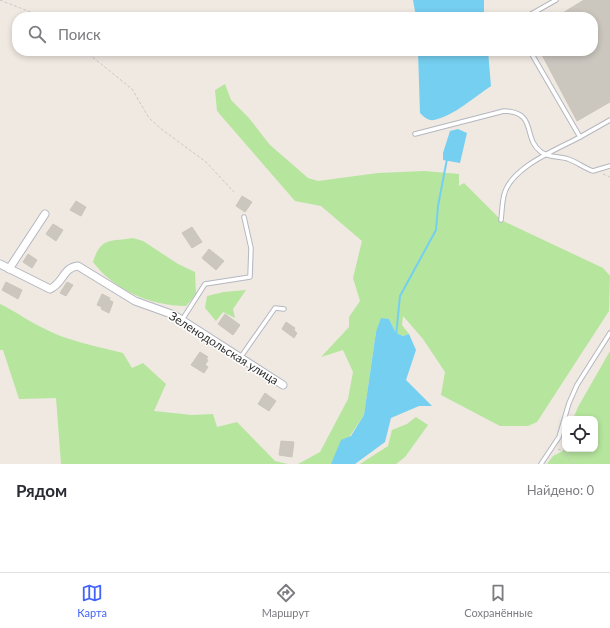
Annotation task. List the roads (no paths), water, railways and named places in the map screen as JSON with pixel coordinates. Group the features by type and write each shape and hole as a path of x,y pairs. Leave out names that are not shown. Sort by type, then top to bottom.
{"street":[{"path":"9,269 45,214"},
{"name":"Зеленодольская улица","path":"0,264 50,289 55,287 67,270 72,266 78,266 135,301 167,312 182,320 283,385"}],"lane":[{"path":"535,12 556,0"},
{"path":"533,56 580,137"},
{"path":"415,134 504,111 515,111 520,113 526,119 536,146 542,152 570,159 588,169 598,171 610,166"},
{"path":"501,220 504,196 508,185 516,175 547,154 610,120"},
{"path":"182,320 205,284 250,277 251,248 244,217"},
{"path":"240,358 275,308 284,309"},
{"path":"541,464 559,437 569,403 577,385 610,333"}],"water":[{"path":"413,0 484,0 484,12 415,12"},
{"path":"418,56 488,56 491,86 449,115 432,120 420,113"},
{"path":"458,129 467,133 460,163 443,160 443,153 450,131"},
{"path":"381,318 389,319 396,333 403,336 409,334 416,350 406,380 432,406 419,406 391,418 385,442 355,464 331,464 341,440 351,436 364,415 376,332"}],"waterway":[{"path":"396,336 400,296 436,230 438,206 447,159"}]}
